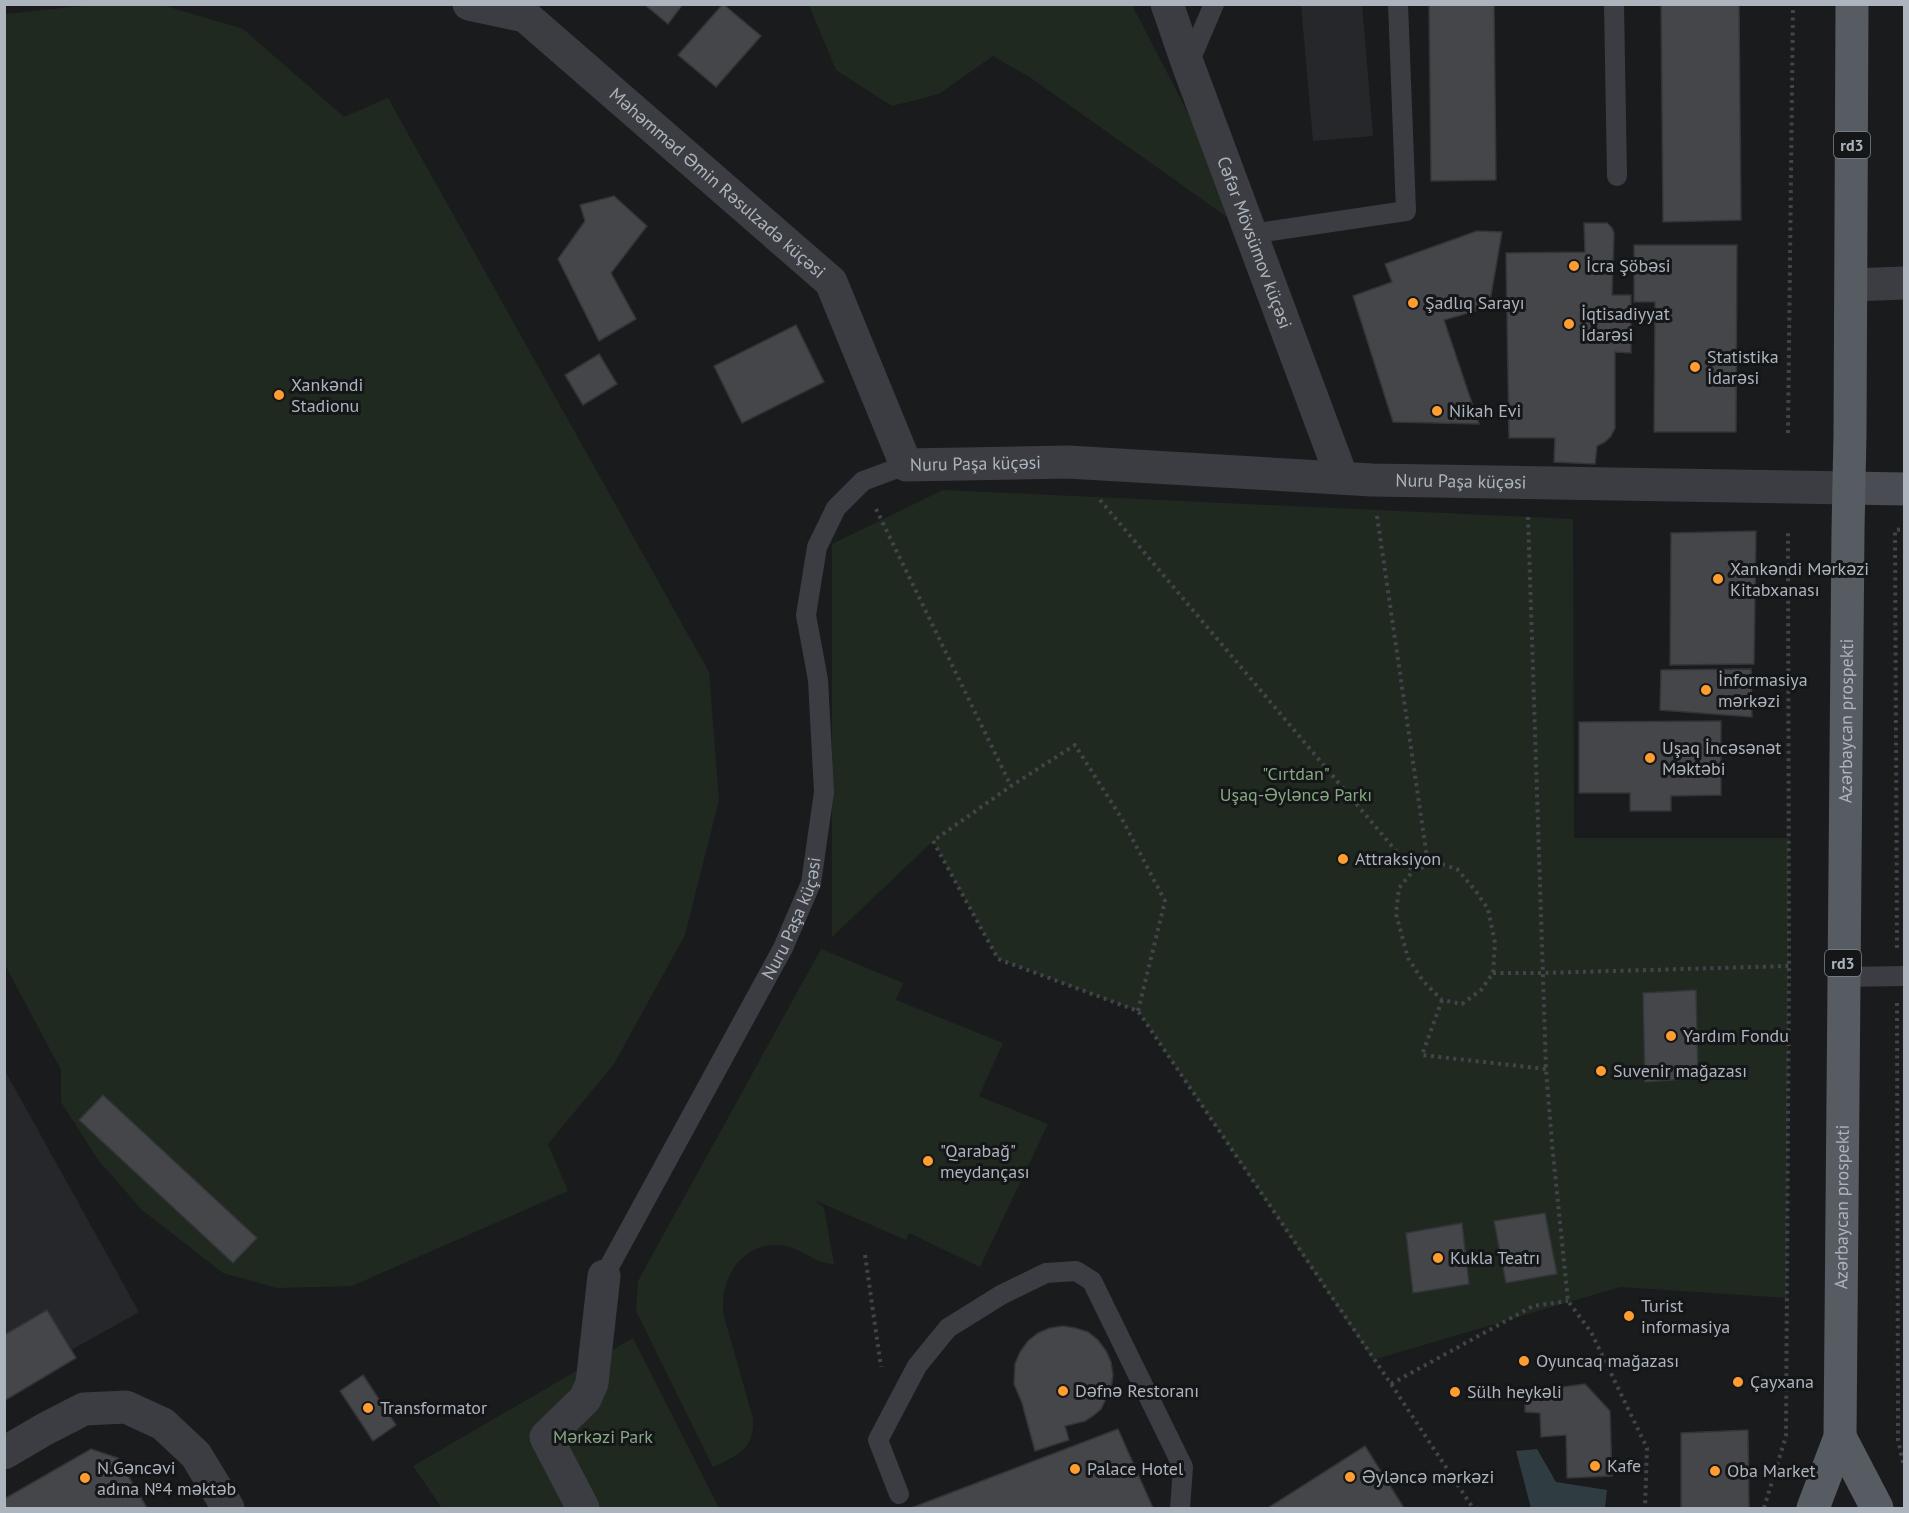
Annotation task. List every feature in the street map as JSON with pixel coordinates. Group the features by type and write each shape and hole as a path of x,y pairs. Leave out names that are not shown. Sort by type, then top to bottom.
{"main road":[{"name":"Azərbaycan prospekti","path":"1840,1437 1852,285 1852,4"},
{"path":"1813,1509 1840,1437"},
{"path":"1840,1437 1877,1509"}],"street":[{"name":"Məhəmməd Əmin Rəsulzadə küçəsi","path":"469,4 525,16 831,282 906,465"},
{"name":"Cəfər Mövsümov küçəsi","path":"1167,4 1251,234 1357,479"},
{"path":"1852,285 1905,283"},
{"name":"Nuru Paşa küçəsi","path":"906,465 1068,462 1357,479 1849,488"},
{"path":"1849,488 1905,489"},
{"path":"583,1509 546,1437 585,1399 592,1383 604,1276"},
{"path":"4,1453 84,1409 126,1407 163,1424 196,1455 228,1509"}],"lane":[{"path":"1188,65 1214,4"},
{"path":"1251,234 1406,211 1398,4"},
{"path":"1614,4 1617,176"},
{"name":"Nuru Paşa küçəsi","path":"604,1276 783,948 811,883 824,792 818,680 806,615 817,547 836,508 863,481 906,465"},
{"path":"1843,977 1905,976"},
{"path":"899,1494 878,1440 917,1366 948,1328 1001,1295 1046,1273 1076,1271 1092,1281 1183,1467 1180,1509"}],"path":[{"path":"1788,433 1793,4"},
{"path":"1068,462 1413,871"},
{"path":"1357,479 1428,864"},
{"path":"863,481 1011,786"},
{"path":"1527,481 1546,1069 1568,1301 1591,1332 1647,1448 1645,1509"},
{"path":"1764,1509 1785,1436 1789,966 1788,531"},
{"path":"1138,1011 1165,901 1122,819 1075,745 1011,786 933,841 998,959 1138,1011 1473,1509"},
{"path":"1435,862 1457,869 1488,909 1495,943 1493,973 1481,990 1462,1004 1443,1000 1423,981 1408,958 1396,914 1399,888 1413,871 1428,864 1435,862"},
{"path":"1493,973 1542,974 1789,966"},
{"path":"1443,1000 1422,1055 1546,1069"},
{"path":"865,1255 885,1393 897,1405"},
{"path":"1391,1384 1533,1306 1568,1301"},
{"path":"1905,1442 1898,1440 1905,1467"}],"shaded area":[{"path":"1301,5 1362,5 1373,136 1313,141"},
{"path":"4,1069 139,1312 5,1387 4,1387"},
{"path":"1537,1449 1556,1482 1607,1490 1605,1508 1531,1508 1516,1451"}],"green space":[{"name":"Xankəndi Stadionu","path":"91,5 162,5 243,29 344,117 388,98 709,672 719,800 685,935 614,1064 548,1144 568,1191 352,1286 277,1288 223,1273 142,1210 99,1161 61,1102 61,1070 5,965 5,14"},
{"path":"809,5 1132,5 1251,234 1031,78 993,56 939,94 892,106 836,70"},
{"name":"\"Cırtdan\" Uşaq-Əyləncə Parkı","path":"943,490 1573,519 1574,838 1789,838 1787,1298 1620,1287 1373,1360 1138,1011 998,959 933,841 832,937 832,544"},
{"path":"821,949 903,983 896,1000 1003,1043 979,1096 1048,1124 980,1267 909,1233 906,1240 814,1200 824,1208 834,1264 820,1261 794,1248 779,1245 755,1249 745,1255 731,1273 726,1284 723,1309 753,1419 753,1429 751,1438 743,1450 713,1467 636,1311 638,1281"},
{"name":"Mərkəzi Park","path":"633,1338 719,1508 442,1508 413,1466"}],"building":[{"path":"644,4 683,4 668,24"},
{"path":"723,4 761,36 716,87 678,55"},
{"path":"1429,4 1494,4 1496,180 1431,181"},
{"path":"1661,4 1739,4 1741,220 1663,222"},
{"path":"614,196 647,226 611,273 636,319 599,341 558,259 585,221 580,205"},
{"name":"İqtisadiyyat İdarəsi","path":"1584,223 1607,223 1612,228 1614,233 1612,295 1631,295 1631,353 1615,352 1615,428 1605,442 1597,446 1595,464 1554,462 1555,438 1509,438 1506,253 1585,252"},
{"path":"1477,231 1502,232 1489,307 1444,320 1479,424 1393,422 1353,296 1392,282 1385,264"},
{"name":"Statistika İdarəsi","path":"1634,245 1737,245 1736,432 1654,432 1655,302 1634,302"},
{"path":"796,325 824,382 742,423 714,366"},
{"path":"599,354 617,384 583,405 565,375"},
{"name":"Xankəndi Mərkəzi Kitabxanası","path":"1756,531 1754,664 1670,665 1671,533"},
{"name":"İnformasiya mərkəzi","path":"1751,669 1752,717 1660,710 1661,670"},
{"name":"Uşaq İncəsənət Məktəbi","path":"1721,721 1721,795 1671,796 1671,811 1630,811 1630,793 1579,793 1579,722"},
{"name":"Yardım Fondu","path":"1696,990 1698,1078 1645,1082 1643,993"},
{"path":"103,1095 257,1238 233,1263 79,1120"},
{"path":"1545,1213 1557,1274 1506,1283 1494,1221"},
{"name":"Kukla Teatrı","path":"1462,1223 1469,1284 1413,1293 1406,1233"},
{"path":"47,1310 76,1358 4,1401 4,1335"},
{"name":"Dəfnə Restoranı","path":"1063,1326 1088,1332 1098,1340 1111,1362 1113,1375 1111,1388 1101,1409 1093,1416 1085,1421 1065,1426 1069,1440 1035,1451 1022,1403 1014,1384 1015,1364 1028,1341 1038,1333"},
{"name":"Transformator","path":"363,1375 396,1425 373,1441 340,1391"},
{"path":"1585,1384 1610,1411 1612,1476 1567,1478 1566,1435 1541,1437 1540,1413 1525,1412 1525,1392"},
{"name":"Palace Hotel","path":"1118,1429 1153,1508 911,1508"},
{"name":"Oba Market","path":"1748,1430 1749,1508 1681,1508 1681,1433"},
{"name":"Əyləncə mərkəzi","path":"1365,1446 1404,1508 1268,1508"},
{"name":"N.Gəncəvi adına №4 məktəb","path":"91,1449 118,1458 147,1508 4,1508 4,1499"}],"place":[{"name":"İcra Şöbəsi","path":"1574,266"},
{"name":"Şadlıq Sarayı","path":"1413,303"},
{"name":"İqtisadiyyat İdarəsi","path":"1569,324"},
{"name":"Statistika İdarəsi","path":"1695,367"},
{"name":"Xankəndi Stadionu","path":"279,395"},
{"name":"Nikah Evi","path":"1437,411"},
{"name":"Xankəndi Mərkəzi Kitabxanası","path":"1718,579"},
{"name":"İnformasiya mərkəzi","path":"1706,690"},
{"name":"Uşaq İncəsənət Məktəbi","path":"1650,758"},
{"name":"Attraksiyon","path":"1343,859"},
{"name":"Yardım Fondu","path":"1671,1036"},
{"name":"Suvenir mağazası","path":"1601,1071"},
{"name":"\"Qarabağ\" meydançası","path":"928,1161"},
{"name":"Kukla Teatrı","path":"1438,1258"},
{"name":"Turist informasiya","path":"1629,1316"},
{"name":"Oyuncaq mağazası","path":"1524,1361"},
{"name":"Çayxana","path":"1738,1382"},
{"name":"Dəfnə Restoranı","path":"1063,1391"},
{"name":"Sülh heykəli","path":"1455,1392"},
{"name":"Transformator","path":"368,1408"},
{"name":"Kafe","path":"1595,1466"},
{"name":"Palace Hotel","path":"1075,1469"},
{"name":"Oba Market","path":"1715,1471"},
{"name":"Əyləncə mərkəzi","path":"1350,1477"},
{"name":"N.Gəncəvi adına №4 məktəb","path":"85,1478"}]}
